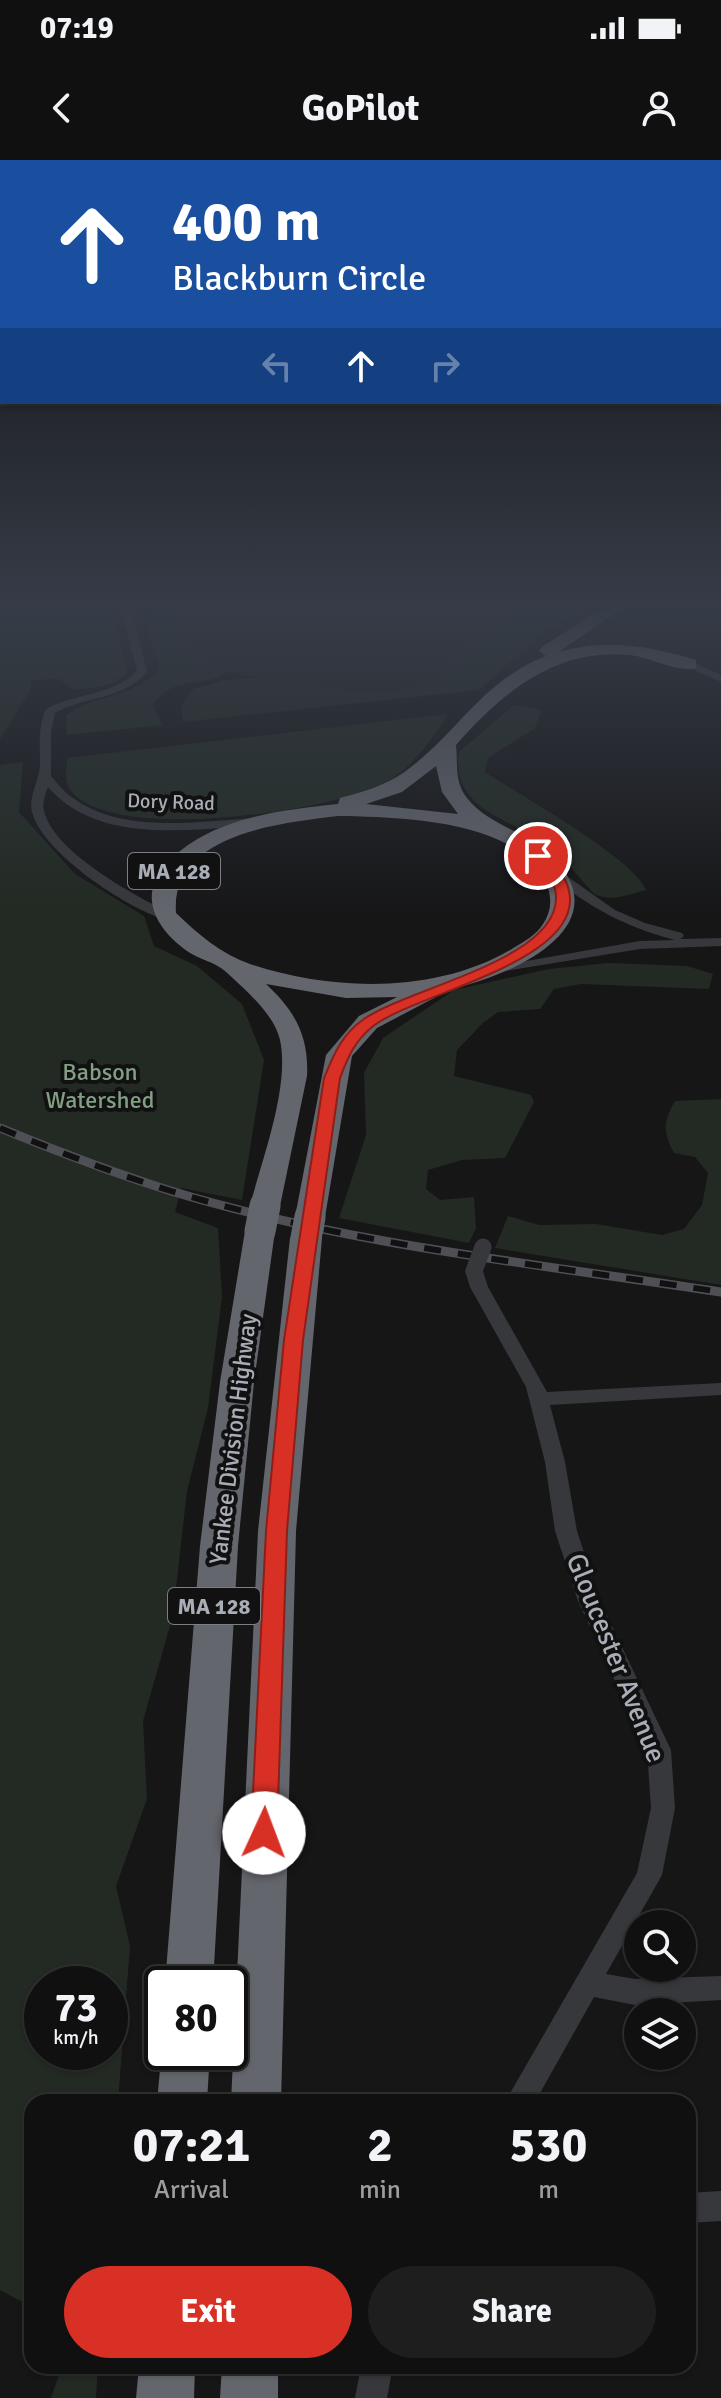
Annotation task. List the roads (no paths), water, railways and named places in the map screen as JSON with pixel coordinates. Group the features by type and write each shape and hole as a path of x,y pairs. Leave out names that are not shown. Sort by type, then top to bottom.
{"highway":[{"name":"MA 128","path":"232,968 196,949 164,915 164,890 179,864 211,841 261,822 348,803 398,785 447,746 480,707"},
{"path":"447,746 445,770 449,787 464,810 487,829"},
{"path":"295,815 381,810 439,816 487,829 516,842 550,867"},
{"name":"MA 128","path":"456,980 519,956 554,927 563,896 550,867"},
{"path":"232,968 290,984 350,990 456,980"},
{"name":"Yankee Division Highway","path":"190,1966 219,1546 237,1382 263,1219 293,1076 293,1040 277,1011 232,968"},
{"name":"Yankee Division Highway","path":"256,2094 277,1531 308,1227 332,1078 345,1045 387,1011 456,980"},
{"path":"182,2094 184,2070"},
{"path":"165,2398 166,2374"},
{"path":"249,2398 250,2374"}],"street":[{"path":"56,707 50,711 46,778 37,808 52,837 142,906 164,915"},
{"name":"Dory Road","path":"46,778 70,803 122,821 192,826 261,822"},
{"path":"550,867 593,905 619,920 714,942"},
{"path":"483,972 640,945 714,942"},
{"name":"Gloucester Avenue","path":"483,1247 474,1271 479,1287 518,1351 541,1399 566,1531 589,1601 659,1750 664,1782 660,1837 649,1875 590,1984 524,2094"},
{"path":"541,1399 721,1389"},
{"path":"590,1984 627,1992 721,1988"},
{"path":"696,2208 721,2206"},
{"path":"371,2398 376,2374"}],"railway":[{"path":"0,1128 171,1191 306,1226 444,1251 721,1292"}],"park label":[{"name":"Babson Watershed","path":"100,1086"}]}
